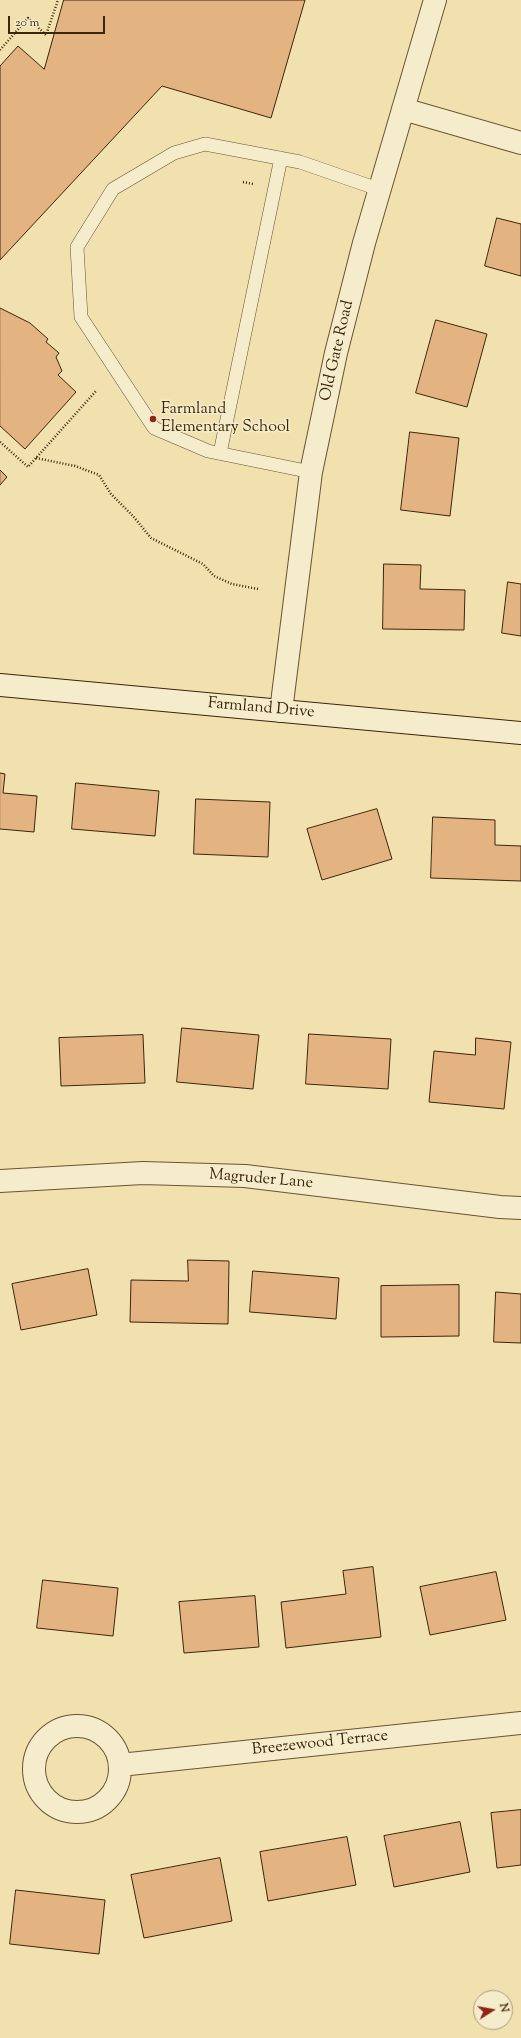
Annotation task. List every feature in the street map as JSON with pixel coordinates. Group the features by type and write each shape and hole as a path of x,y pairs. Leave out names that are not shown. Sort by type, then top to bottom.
{"street":[{"name":"Old Gate Road","path":"281,711 311,472 336,353 364,243 381,190 403,108 435,0"},
{"path":"403,108 521,144"},
{"name":"Farmland Drive","path":"0,685 521,733"},
{"name":"Magruder Lane","path":"0,1181 143,1173 245,1176 500,1207 521,1208"},
{"name":"Breezewood Terrace","path":"120,1765 521,1723"}],"lane":[{"path":"311,472 208,451 154,428 81,317 77,247 113,188 174,153 205,144 300,162 381,190"},
{"path":"220,453 281,158"}],"path":[{"path":"0,50 28,18 46,35 58,0"},
{"path":"0,442 28,467 96,391"},
{"path":"36,458 75,466 99,475 111,494 133,516 150,538 203,564 214,576 232,584 258,589"}],"building":[{"path":"64,0 305,0 271,118 162,86 0,260 0,66 18,46 44,69"},
{"path":"497,218 521,224 521,276 485,266"},
{"path":"0,308 30,323 48,339 46,342 59,353 56,357 62,371 58,375 76,392 25,449 0,426"},
{"path":"436,320 487,334 467,407 416,393"},
{"path":"410,432 459,438 450,516 401,510"},
{"path":"0,470 7,477 0,485"},
{"path":"384,564 421,565 420,589 465,590 464,630 383,629"},
{"path":"508,582 521,584 521,636 502,633"},
{"path":"0,773 5,774 3,793 37,796 34,832 0,829"},
{"path":"76,783 159,791 155,836 72,829"},
{"path":"196,799 270,802 268,857 194,854"},
{"path":"377,809 392,859 322,880 307,829"},
{"path":"433,817 495,820 495,845 521,846 521,881 431,878"},
{"path":"182,1028 259,1035 253,1089 177,1082"},
{"path":"309,1034 391,1039 388,1089 306,1084"},
{"path":"143,1035 145,1083 61,1086 59,1038"},
{"path":"476,1038 511,1042 504,1109 429,1102 434,1051 475,1055"},
{"path":"188,1260 229,1261 228,1324 130,1322 131,1280 188,1281"},
{"path":"88,1269 97,1315 21,1330 12,1284"},
{"path":"253,1271 339,1278 336,1319 250,1312"},
{"path":"459,1285 459,1336 381,1337 381,1286"},
{"path":"496,1292 521,1294 521,1343 494,1342"},
{"path":"373,1567 381,1637 286,1648 281,1602 346,1594 343,1571"},
{"path":"496,1572 506,1620 430,1635 420,1587"},
{"path":"43,1580 118,1588 113,1636 37,1628"},
{"path":"255,1596 259,1647 184,1653 179,1602"},
{"path":"521,1810 521,1865 497,1868 491,1813"},
{"path":"460,1822 470,1872 394,1887 384,1836"},
{"path":"347,1837 356,1885 268,1901 260,1852"},
{"path":"220,1858 232,1921 144,1938 131,1875"},
{"path":"16,1890 105,1900 99,1954 10,1944"}],"place":[{"name":"Farmland Elementary School","path":"153,419"}]}
